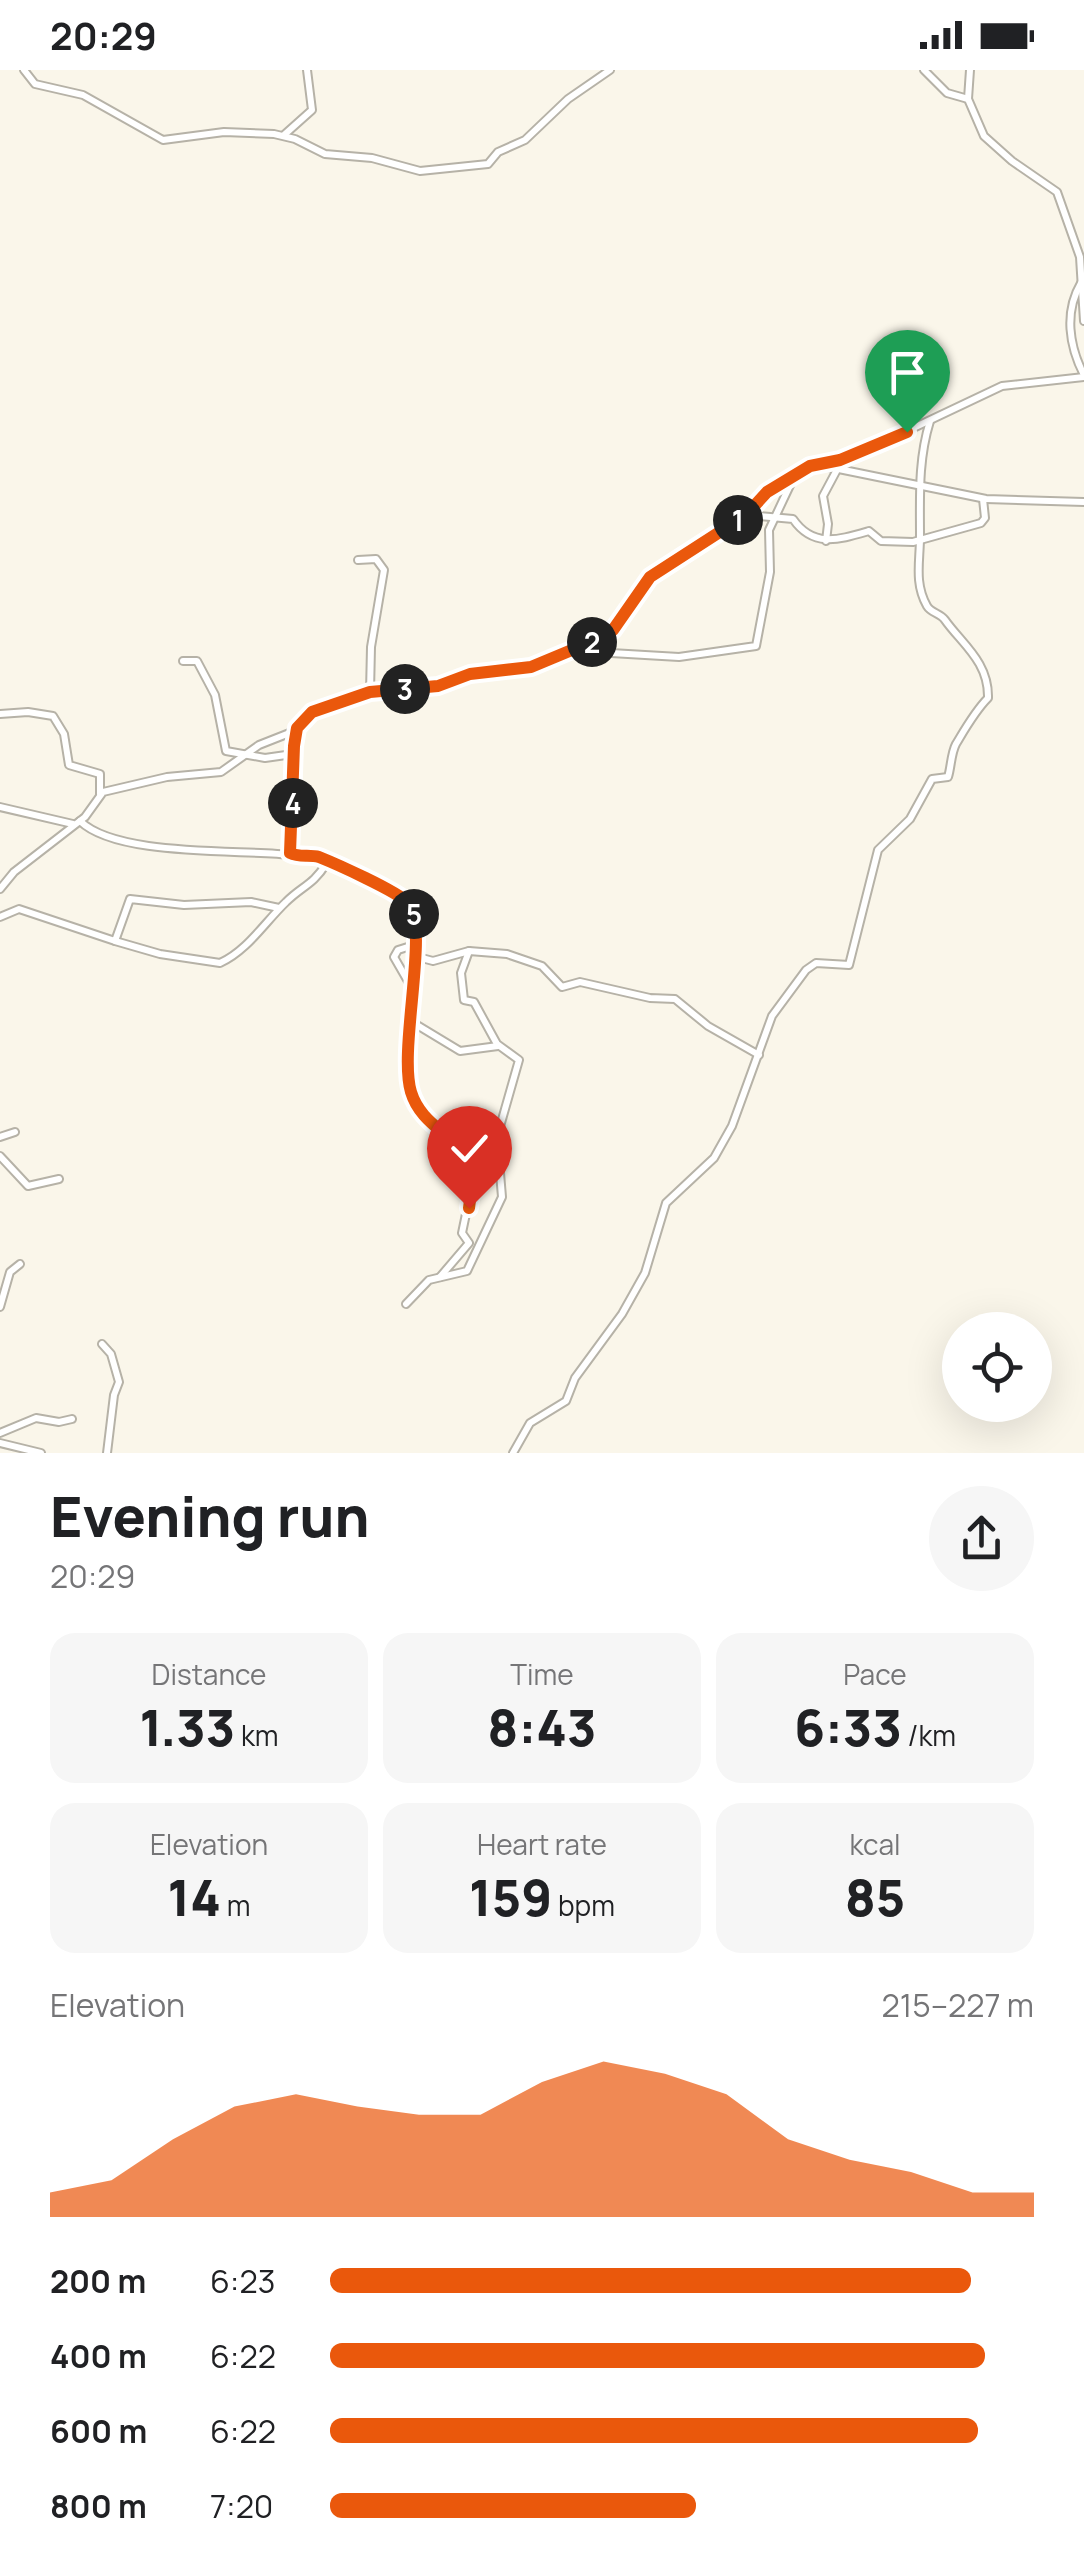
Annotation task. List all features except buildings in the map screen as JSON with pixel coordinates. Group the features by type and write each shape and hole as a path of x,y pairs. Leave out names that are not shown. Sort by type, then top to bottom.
{"street":[{"path":"24,70 41,87 73,91 100,102 157,138 224,132 284,135 325,154 372,158 411,170 488,164 498,152 525,140 568,100 610,70"},
{"path":"284,135 312,110 307,70"},
{"path":"924,70 947,93 968,99"},
{"path":"970,70 968,99 984,136 1057,192 1079,253 1084,321"},
{"path":"0,889 14,872 77,823 100,795 153,779 217,773 297,728 319,708 370,692 438,686 470,674 531,667 600,639 613,630 650,577 746,515 764,494 810,467 838,464 1002,386 1084,376 1073,344 1069,309 1081,283"},
{"path":"512,1453 534,1420 566,1401 575,1378 622,1314 644,1273 666,1202 714,1158 730,1130 772,1016 806,970 820,962 849,964 880,847 910,819 931,780 948,777 956,743 988,698 987,680 964,638 927,608 918,583 918,486 922,444 930,421"},
{"path":"838,464 918,486 983,498 1084,502"},
{"path":"826,542 828,524 822,496 838,464"},
{"path":"600,639 611,653 654,658 754,647 770,572 769,534 793,478"},
{"path":"746,515 794,520 800,529 826,542 868,531 881,541 913,542 981,523 985,518 983,498"},
{"path":"358,560 376,559 384,570 370,658 370,692"},
{"path":"183,661 198,661 215,695 228,754 273,758 294,754"},
{"path":"0,714 28,712 53,716 64,734 70,765 100,774 100,795"},
{"path":"292,855 288,850 297,728"},
{"path":"0,807 77,823 102,835 154,848 318,857 407,902 416,919 407,1008 413,1026 405,1052 413,1099 426,1120 462,1150 466,1158 464,1174 472,1185 462,1233 469,1243 440,1277"},
{"path":"0,917 19,909 160,954 220,963 244,947 280,908 316,881 326,864"},
{"path":"115,941 130,899 184,904 251,902 280,908"},
{"path":"413,990 394,957 398,950 414,945"},
{"path":"414,956 433,960 469,951 507,954 536,963 562,988 580,982 638,992 647,998 676,1000 708,1026 760,1055"},
{"path":"406,1304 423,1284 464,1274 472,1265 502,1198 497,1137 519,1065 516,1055 499,1046 474,1002 464,998 462,970 469,951"},
{"path":"410,1016 412,970"},
{"path":"413,1026 460,1051 499,1046"},
{"path":"0,1136 15,1132"},
{"path":"0,1156 28,1186 59,1179"},
{"path":"0,1307 10,1272 20,1264"},
{"path":"102,1344 111,1354 120,1382 114,1395 107,1453"},
{"path":"0,1433 36,1418 60,1422 72,1419"},
{"path":"0,1443 42,1453"}],"route":[{"path":"469,1208 472,1185 464,1174 465,1155 422,1114 409,1083 405,1052 415,982 412,970 416,931 411,906 396,894 336,865 326,864 322,858 290,853 297,728 326,704 370,692 438,686 470,674 531,667 603,637 613,630 650,577 746,515 767,492 810,466 840,460 880,440 907,432"}]}
